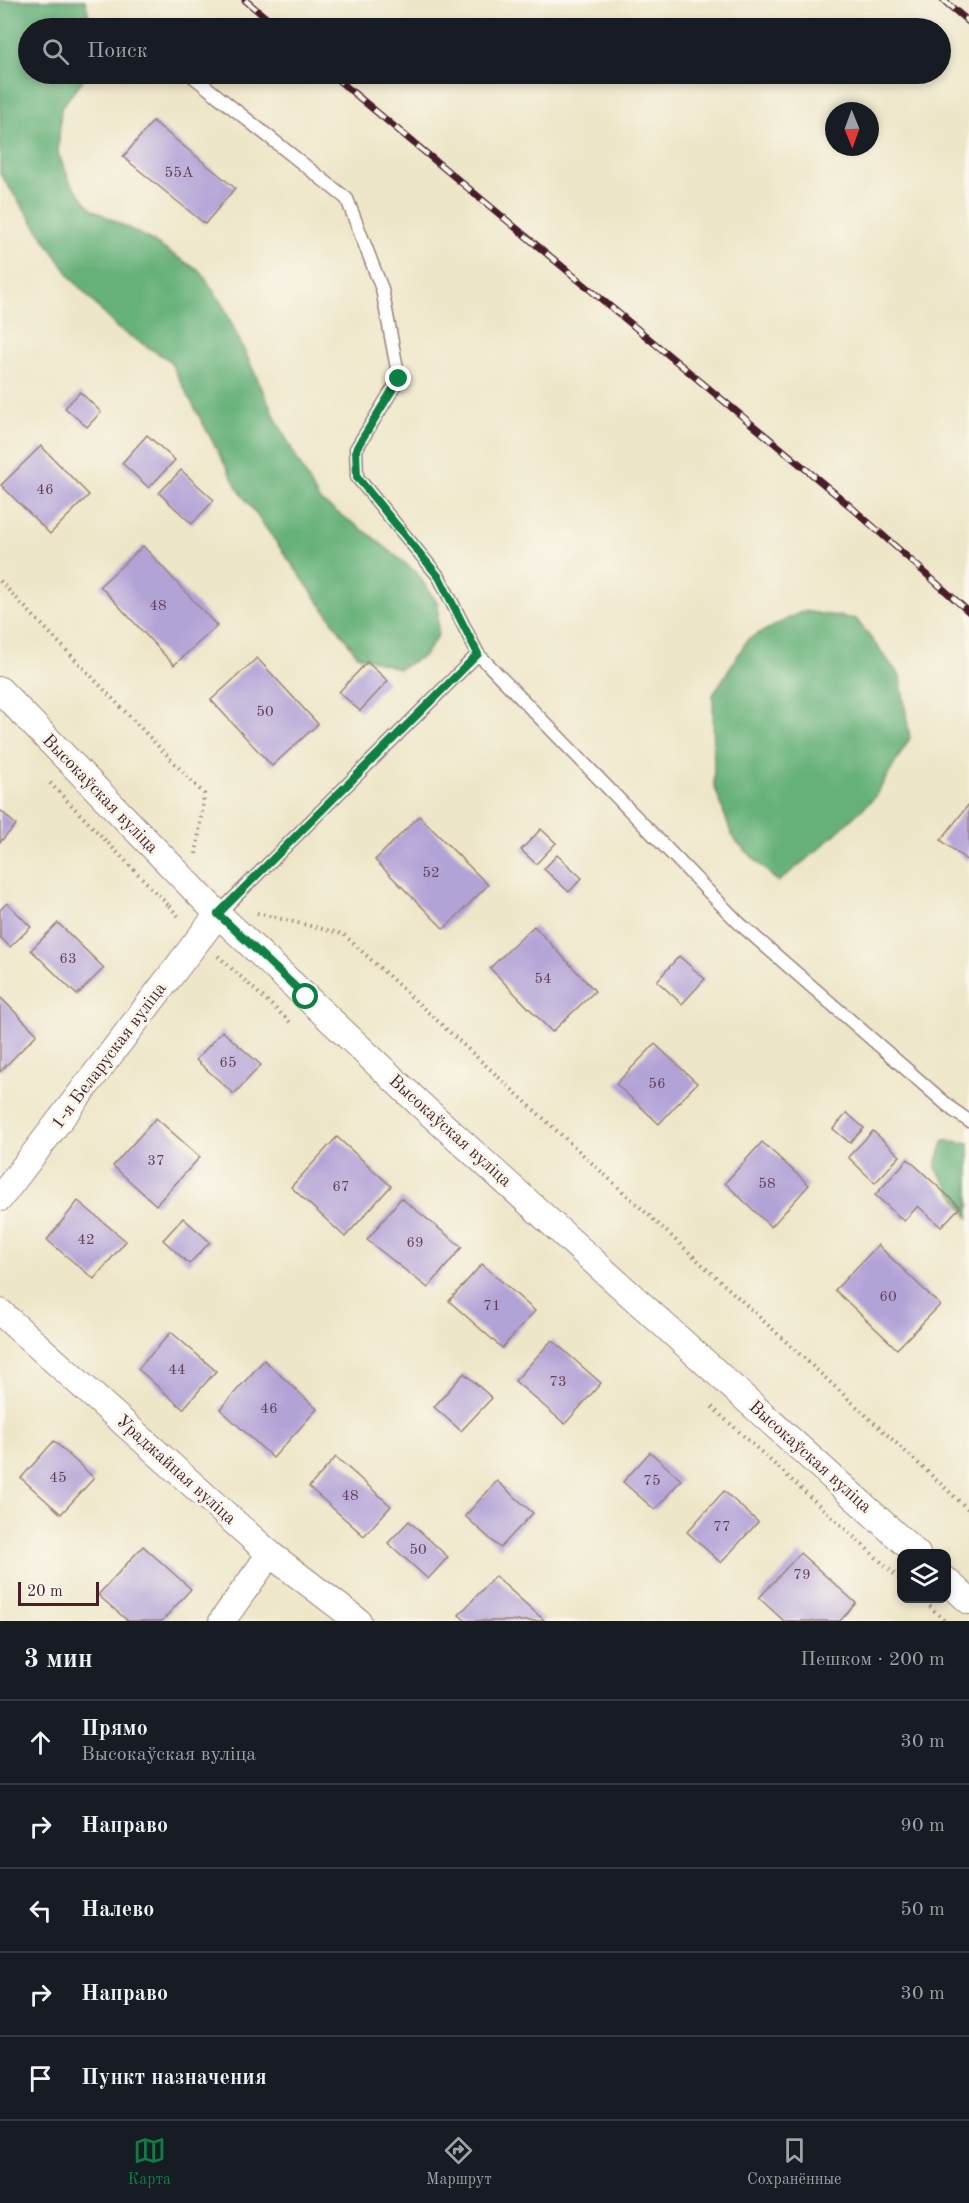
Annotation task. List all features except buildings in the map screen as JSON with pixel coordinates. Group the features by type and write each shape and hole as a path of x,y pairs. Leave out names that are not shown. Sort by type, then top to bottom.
{"street":[{"name":"Высокаўская вуліца","path":"0,690 218,914 423,1107 911,1549"},
{"name":"1-я Беларуская вуліца","path":"0,1198 218,914"},
{"name":"Ураджайная вуліца","path":"0,1312 270,1554 357,1621"},
{"path":"222,1621 270,1554"},
{"path":"951,1585 969,1601"}],"lane":[{"path":"203,84 347,199 382,289 399,379 356,449 357,477 439,577 478,654 739,923 953,1110 969,1121"},
{"path":"218,914 478,654"}],"path":[{"path":"218,914 251,912 343,934 969,1510"},
{"path":"925,1603 945,1621"}],"green space":[{"path":"0,0 85,0 90,18 18,18 18,84 80,84 61,108 58,153 70,182 92,209 147,238 201,272 223,305 278,423 319,500 369,534 417,573 438,604 438,635 424,656 399,669 357,655 238,489 169,360 117,328 72,279 0,174"},
{"path":"803,611 856,619 900,676 910,738 875,797 819,849 778,882 733,838 714,785 713,695 748,639"},
{"path":"944,1140 969,1143 969,1218 935,1167"}],"railway":[{"path":"245,0 266,18"},
{"path":"943,0 969,22"},
{"path":"343,84 850,506 969,612"}],"route":[{"path":"306,997 218,914 478,654 439,577 357,477 356,449 399,379"}]}
